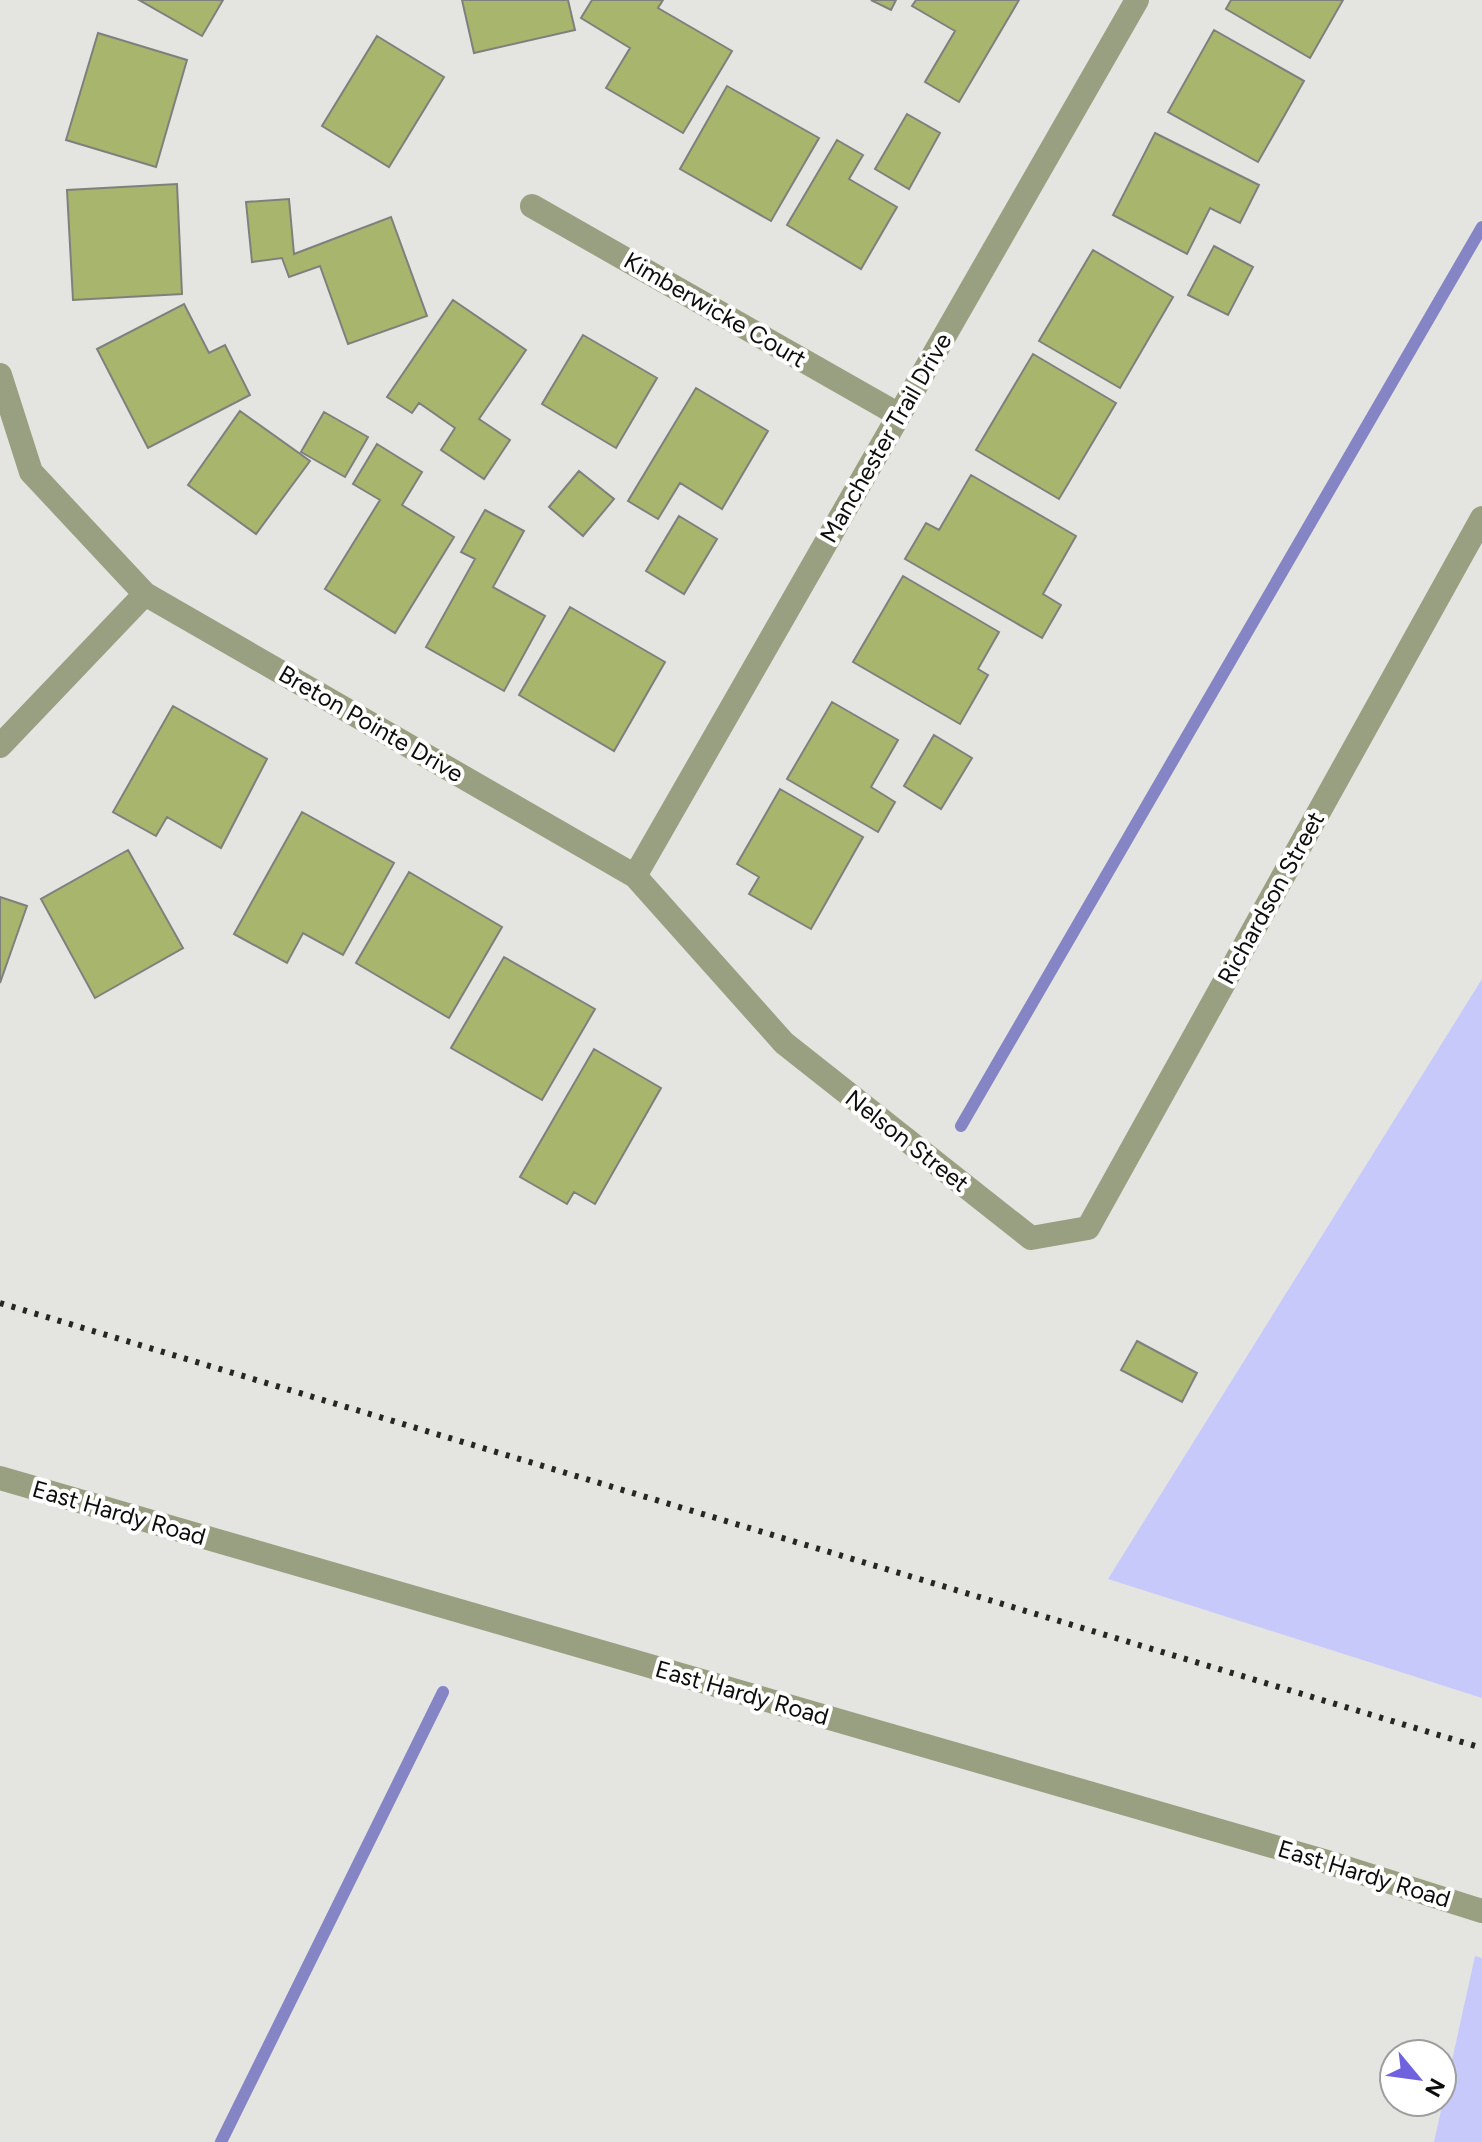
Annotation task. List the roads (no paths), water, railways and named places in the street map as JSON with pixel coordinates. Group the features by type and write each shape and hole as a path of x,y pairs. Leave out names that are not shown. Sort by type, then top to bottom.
{"street":[{"name":"Manchester Trail Drive","path":"635,876 1137,0"},
{"name":"Kimberwicke Court","path":"532,206 899,415"},
{"name":"Breton Pointe Drive","path":"0,375 31,472 145,594 635,876 784,1043"},
{"name":"Richardson Street","path":"1031,1238 1088,1228 1482,518"},
{"path":"0,746 145,594"},
{"name":"Nelson Street","path":"784,1043 1031,1238"},
{"name":"East Hardy Road","path":"0,1478 1324,1861 1482,1911"}],"waterway":[{"path":"961,1126 1482,227"},
{"path":"221,2142 443,1692"}],"railway":[{"path":"0,1303 1482,1748"}]}
